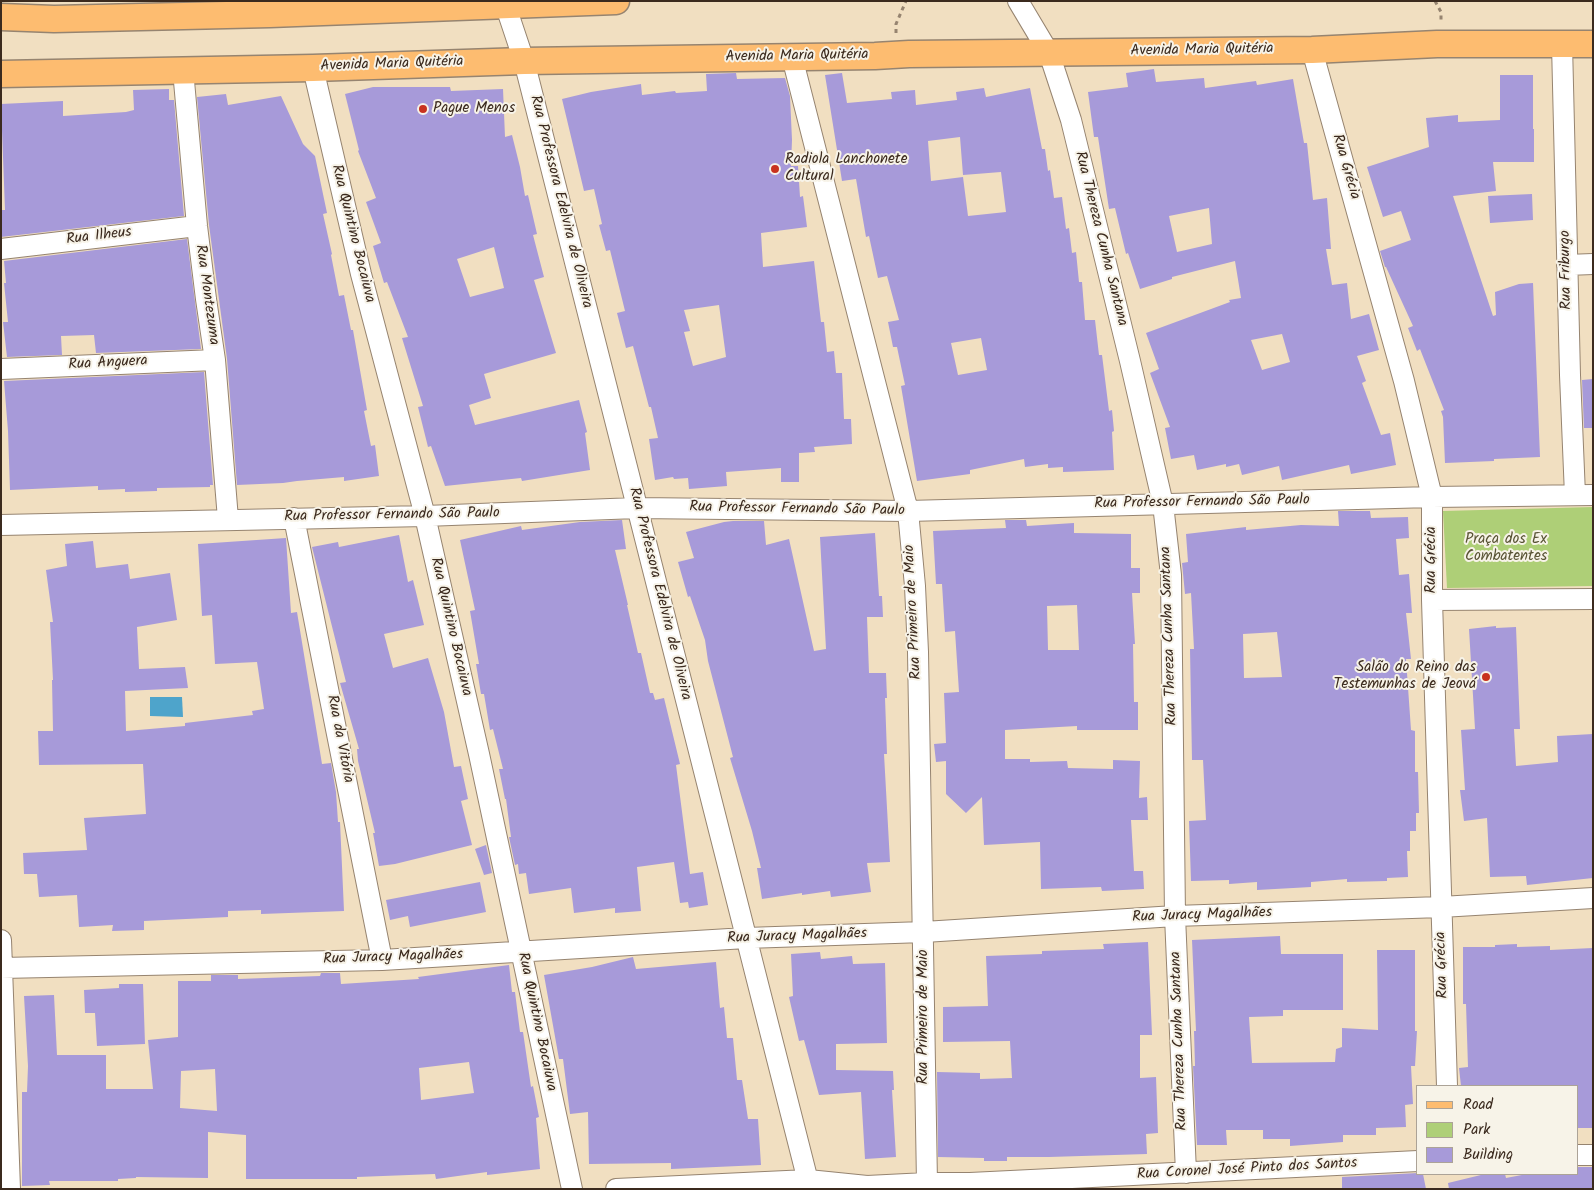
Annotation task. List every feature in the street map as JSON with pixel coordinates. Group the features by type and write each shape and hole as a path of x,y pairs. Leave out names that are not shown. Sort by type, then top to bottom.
{"main road":[{"path":"1,17 54,19 267,7 616,1"},
{"name":"Avenida Maria Quitéria","path":"1,74 313,68 524,61 909,54 1312,50 1438,44 1593,44"}],"street":[{"name":"Rua Thereza Cunha Santana","path":"1018,1 1049,53 1071,120 1163,504 1172,614 1175,916 1197,1178"},
{"name":"Rua Professora Edelvira de Oliveira","path":"505,3 524,61 809,1184"},
{"name":"Rua Friburgo","path":"1562,44 1570,375 1584,495"},
{"name":"Rua Grécia","path":"1312,50 1404,382 1432,497 1432,600 1446,1085"},
{"name":"Rua Primeiro de Maio","path":"792,57 908,511 915,586 918,652 924,932 926,1183"},
{"name":"Rua Quintino Bocaiuva","path":"313,68 361,274 425,516 479,754 572,1189"},
{"name":"Rua Montezuma","path":"183,70 197,226 215,360 228,519"},
{"name":"Rua Ilheus","path":"1,249 197,226"},
{"path":"1567,265 1593,264"},
{"name":"Rua Anguera","path":"1,369 215,360"},
{"name":"Rua Professor Fernando São Paulo","path":"1,525 425,516 637,508 908,511 1432,497 1584,495"},
{"name":"Rua da Vitória","path":"294,518 382,960"},
{"path":"1432,600 1593,599"},
{"name":"Rua Juracy Magalhães","path":"2,968 382,960 746,938 924,932 1175,916 1441,907 1593,898"},
{"path":"1,940 10,1189"},
{"path":"1579,1155 1593,1155"},
{"name":"Rua Coronel José Pinto dos Santos","path":"616,1189 809,1184 867,1186 926,1183 970,1186 1197,1178 1416,1162"}],"path":[{"path":"906,1 898,17 896,30 898,37 909,54"}],"green space":[{"name":"Praça dos Ex Combatentes","path":"1593,507 1593,586 1447,588 1443,511"}],"water":[{"path":"150,697 182,697 183,717 150,716"}],"building":[{"path":"1154,69 1156,82 1204,78 1205,88 1256,81 1257,85 1293,79 1304,143 1307,143 1313,200 1327,198 1331,249 1326,249 1332,285 1347,283 1351,319 1369,314 1379,350 1357,356 1366,381 1362,383 1381,435 1390,433 1396,465 1351,474 1349,465 1282,480 1279,466 1242,475 1239,464 1226,467 1226,464 1197,470 1194,455 1171,459 1165,428 1170,427 1150,373 1159,369 1146,333 1230,302 1229,300 1241,298 1235,261 1172,277 1172,279 1140,289 1128,253 1126,254 1115,208 1109,209 1098,137 1094,137 1088,92 1128,87 1126,73","holes":["1209,208 1212,244 1177,252 1169,216","1282,334 1290,362 1262,370 1251,340"]},
{"path":"736,73 737,79 785,78 790,96 791,166 798,166 800,197 803,196 807,227 761,233 763,267 814,261 821,322 824,322 827,352 834,351 836,373 842,373 844,419 851,419 852,444 814,447 815,452 799,453 799,482 781,482 781,468 726,472 727,486 689,489 688,478 674,479 673,477 655,480 649,439 658,438 651,407 649,407 633,346 626,348 617,313 625,311 610,250 606,251 599,225 602,224 594,189 584,191 562,99 641,84 642,95 675,91 676,93 707,91 706,74","holes":["719,305 726,357 693,366 684,332 690,331 684,310"]},
{"path":"842,73 847,103 892,99 891,92 915,90 916,105 957,100 956,92 984,88 986,97 1030,88 1042,149 1045,149 1048,171 1050,170 1054,198 1062,197 1066,229 1069,228 1072,253 1076,252 1079,282 1082,282 1085,320 1095,320 1099,355 1102,355 1109,411 1112,410 1114,470 1063,472 1063,467 1048,468 1048,464 1025,467 1024,459 970,470 970,474 917,481 901,386 905,385 897,347 893,347 888,322 899,320 887,276 878,278 869,236 866,237 856,179 842,181 825,75","holes":["960,137 963,175 1001,172 1006,212 968,216 963,177 931,181 928,141","981,338 987,370 958,375 951,343"]},
{"path":"1500,75 1533,75 1534,162 1493,162 1496,191 1453,196 1493,316 1496,315 1495,292 1519,284 1533,283 1540,457 1445,463 1443,417 1441,411 1444,410 1420,349 1417,351 1408,328 1413,326 1385,267 1380,251 1411,240 1401,211 1383,217 1367,167 1429,147 1426,118 1458,115 1458,122 1500,120"},
{"path":"373,87 450,87 451,91 503,89 505,137 512,135 525,196 528,195 537,234 533,235 544,277 534,280 556,353 484,374 491,398 469,405 475,425 579,400 587,432 585,433 590,470 522,481 521,478 445,486 431,446 428,447 418,407 423,406 402,338 408,337 387,282 384,283 373,246 381,243 366,202 376,198 358,151 345,94","holes":["494,247 504,288 470,297 457,259"]},
{"path":"169,89 169,100 174,100 184,216 1,237 1,210 5,210 1,104 63,101 63,116 126,112 134,110 133,90"},
{"path":"226,94 228,105 281,96 303,144 315,156 327,213 323,214 339,296 344,295 351,330 353,330 367,410 364,411 371,446 375,445 379,476 344,481 344,477 237,485 227,359 209,225 197,97"},
{"path":"1532,194 1533,220 1490,223 1488,196"},
{"path":"187,239 201,349 96,353 94,335 61,336 62,355 7,357 3,322 8,322 4,261"},
{"path":"204,372 213,485 210,485 210,487 157,488 157,491 125,492 125,489 98,490 98,486 10,490 4,381"},
{"path":"1593,379 1593,428 1584,428 1582,380"},
{"path":"1338,511 1370,511 1371,518 1408,517 1409,538 1396,539 1399,575 1409,574 1412,613 1406,613 1411,659 1406,659 1411,730 1415,731 1415,772 1418,772 1419,813 1416,813 1416,831 1410,831 1410,851 1407,851 1408,877 1387,878 1387,881 1347,882 1347,879 1311,882 1311,887 1257,890 1257,882 1229,884 1229,880 1191,881 1189,821 1206,820 1203,760 1192,760 1190,649 1194,649 1191,593 1185,594 1182,563 1188,562 1186,534 1246,527 1246,530 1301,525 1339,526","holes":["1277,632 1282,677 1244,678 1243,634"]},
{"path":"622,520 626,549 615,550 627,605 650,693 653,693 655,700 664,698 680,764 676,765 690,874 703,872 708,905 689,908 688,902 680,903 674,862 637,867 641,911 615,913 615,908 574,913 571,888 529,894 526,873 519,874 518,864 515,865 509,837 511,837 506,799 499,769 503,769 493,729 490,730 484,694 481,694 476,664 479,664 470,611 475,610 460,540 521,526 522,530 580,522"},
{"path":"1005,520 1026,520 1027,526 1074,523 1074,533 1131,534 1131,568 1140,568 1140,593 1132,593 1135,644 1133,644 1134,702 1138,702 1138,730 1077,730 1077,726 1005,730 1005,759 1030,759 1030,762 1067,761 1068,768 1113,769 1113,760 1140,761 1139,798 1147,797 1148,820 1131,820 1134,871 1143,871 1144,889 1102,891 1101,887 1041,889 1040,842 984,845 982,797 966,813 946,794 946,761 936,762 934,744 946,743 944,693 959,692 955,631 945,632 942,584 936,584 933,531 1006,528","holes":["1077,605 1079,650 1048,650 1047,606"]},
{"path":"733,521 764,521 766,545 789,539 814,651 826,649 820,537 875,533 879,596 882,596 883,617 867,617 869,673 886,673 887,754 884,754 890,862 867,863 871,892 831,897 830,891 762,899 757,868 761,868 730,758 733,757 708,661 705,640 690,596 688,597 678,562 694,558 686,532"},
{"path":"399,535 408,582 413,580 424,625 384,634 393,668 428,658 444,712 454,767 461,766 468,799 461,801 472,845 395,864 379,866 373,833 375,833 358,761 357,749 359,749 340,683 346,682 312,547 338,542 339,547"},
{"path":"286,538 291,613 297,612 322,764 331,763 336,792 338,822 340,822 344,911 261,914 261,910 228,911 228,917 144,921 144,930 112,931 113,925 79,927 77,895 39,897 37,874 24,874 23,853 87,850 84,818 146,814 143,764 39,765 38,731 53,731 50,622 53,622 46,570 67,566 65,544 93,541 96,568 128,564 130,579 170,573 177,620 137,627 139,669 185,667 188,688 125,691 126,731 185,726 185,723 253,715 252,711 264,709 257,662 215,664 212,615 202,616 198,544"},
{"path":"1496,626 1496,628 1516,627 1520,729 1514,729 1516,766 1558,762 1557,736 1593,734 1593,878 1527,885 1526,876 1490,877 1487,818 1464,821 1460,790 1465,790 1461,730 1475,729 1469,629"},
{"path":"486,845 492,873 484,875 475,849"},
{"path":"480,882 486,912 410,927 408,916 390,920 386,900"},
{"path":"1280,936 1281,954 1343,954 1343,1010 1283,1010 1283,1016 1249,1017 1252,1063 1335,1062 1336,1049 1342,1047 1342,1028 1378,1030 1377,950 1415,950 1415,1031 1417,1031 1415,1066 1411,1066 1413,1104 1405,1105 1406,1127 1376,1128 1376,1135 1343,1135 1343,1142 1290,1146 1290,1139 1263,1139 1263,1130 1226,1130 1227,1145 1197,1145 1193,1066 1195,1066 1194,1031 1196,1031 1192,940"},
{"path":"1148,942 1152,1035 1140,1035 1140,1078 1156,1077 1158,1133 1146,1134 1147,1154 1007,1157 1007,1161 984,1161 984,1158 938,1157 937,1072 980,1073 980,1079 1012,1078 1010,1041 943,1042 943,1007 988,1006 986,956 1042,954 1042,951 1104,949 1103,944"},
{"path":"1517,944 1517,947 1550,946 1550,950 1593,948 1593,1128 1579,1128 1579,1085 1461,1085 1459,1068 1468,1067 1466,1004 1463,1004 1463,947 1495,947 1495,945"},
{"path":"820,952 821,959 852,956 853,964 885,963 887,1043 836,1044 836,1070 893,1071 894,1090 892,1090 896,1157 865,1159 861,1092 819,1095 804,1040 799,1041 789,997 793,996 791,954"},
{"path":"633,957 636,969 716,962 720,1008 724,1007 727,1038 733,1038 737,1080 742,1080 748,1119 758,1119 761,1165 671,1169 671,1163 589,1164 588,1112 570,1114 563,1059 559,1059 544,975 592,967"},
{"path":"509,965 512,992 515,992 520,1032 523,1032 531,1087 533,1086 539,1117 536,1118 540,1169 487,1175 487,1172 436,1179 435,1174 357,1177 357,1179 246,1179 246,1135 208,1132 208,1178 136,1177 118,1179 118,1181 49,1181 50,1185 22,1186 22,1092 27,1092 28,1066 24,996 54,995 57,1055 106,1055 106,1089 153,1089 148,1040 178,1037 178,981 211,981 211,975 238,975 238,979 320,976 321,973 340,973 341,984 419,979 418,977","holes":["469,1062 474,1093 421,1100 419,1068","215,1069 217,1111 180,1108 181,1071"]},
{"path":"119,984 143,984 145,1044 97,1046 95,1013 85,1013 84,990 119,988"},
{"path":"1579,1167 1593,1167 1593,1189 1449,1189 1448,1183 1481,1175 1505,1175 1506,1178 1522,1175 1579,1175"},
{"path":"1416,1173 1416,1175 1423,1175 1426,1189 1342,1189 1342,1177"}],"place":[{"name":"Pague Menos","path":"423,109"},
{"name":"Radiola Lanchonete Cultural","path":"775,169"},
{"name":"Salão do Reino das Testemunhas de Jeová","path":"1486,677"}]}
